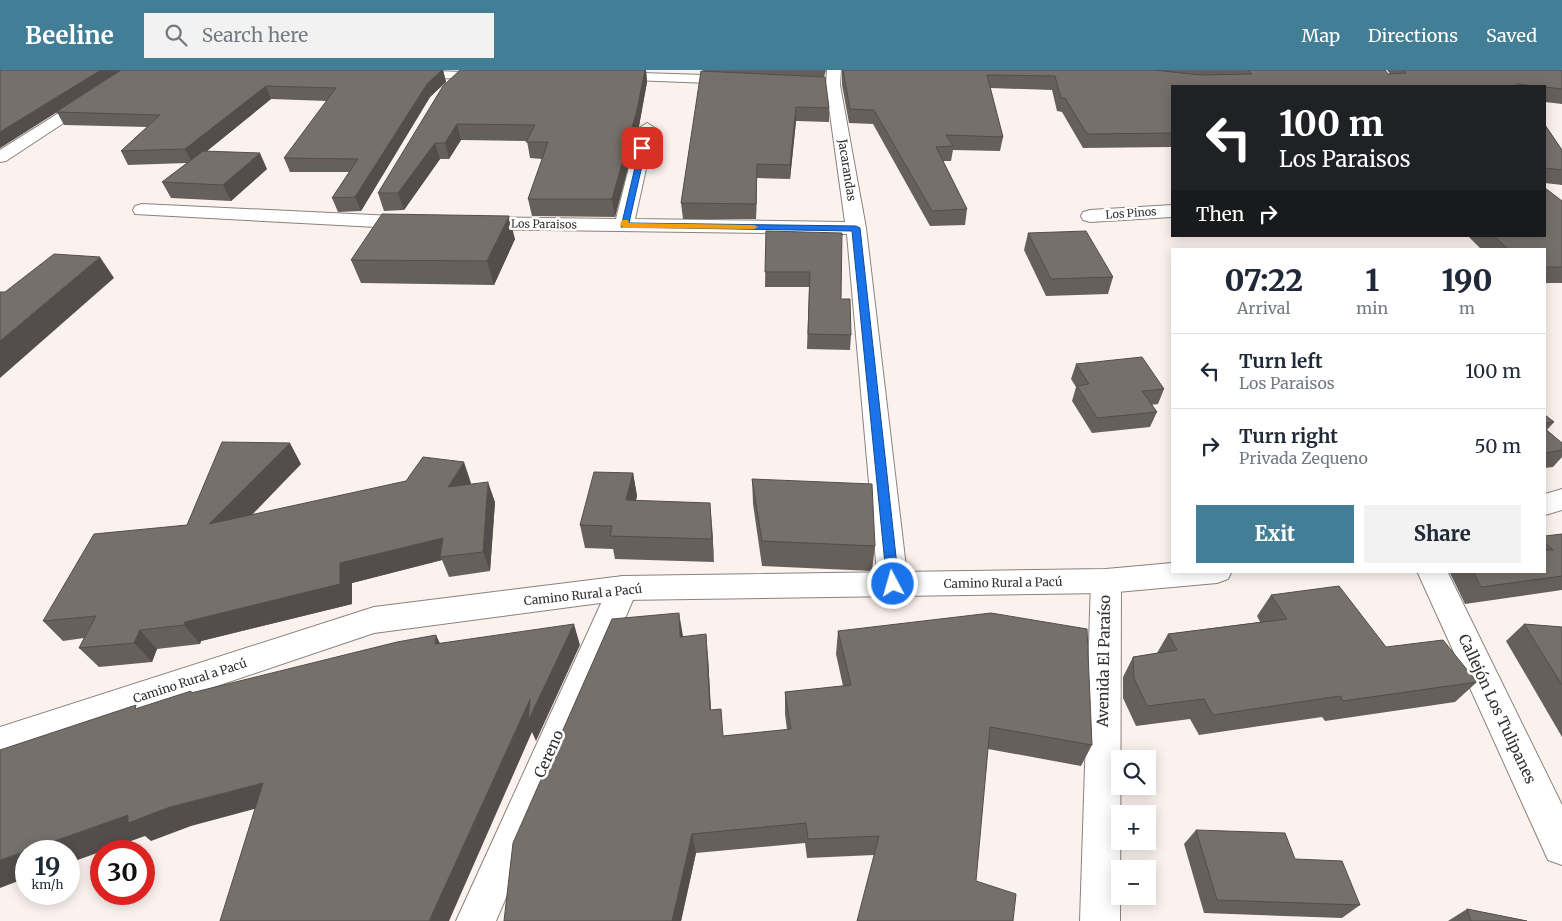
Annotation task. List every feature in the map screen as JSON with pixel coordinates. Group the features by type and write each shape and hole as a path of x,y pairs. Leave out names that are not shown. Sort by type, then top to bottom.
{"street":[{"path":"0,157 137,70"},
{"path":"339,70 466,73 502,76"},
{"path":"446,93 466,73"},
{"path":"592,76 663,73 747,80"},
{"name":"Jacarandas","path":"827,80 856,228 893,584"},
{"path":"624,225 647,128"},
{"path":"142,210 371,214 437,223"},
{"name":"Los Pinos","path":"1090,216 1171,211"},
{"name":"Los Paraisos","path":"456,223 856,228"},
{"path":"1546,505 1562,499"},
{"name":"Camino Rural a Pacú","path":"0,743 374,620 623,588 1106,582 1197,573"},
{"name":"Callejón Los Tulipanes","path":"1433,573 1562,846"},
{"name":"Avenida El Paraíso","path":"1100,921 1106,582"},
{"name":"Cereno","path":"476,921 623,588"}],"building":[{"path":"0,70 101,70 0,132"},
{"path":"121,70 442,70 427,84 355,197 332,198 358,159 284,158 336,88 266,86 185,149 121,151 160,115 56,112"},
{"path":"460,70 645,70 637,110 612,199 528,199 548,142 526,142 535,125 457,124 445,143 435,143 398,193 378,193 443,86"},
{"path":"843,70 1154,70 1201,75 1252,74 1248,70 1385,70 1388,74 1406,73 1404,70 1562,70 1562,89 1546,87 1546,85 1517,84 1171,85 1171,133 1087,134 1065,98 1061,98 1055,76 987,75 1003,137 946,135 953,146 936,147 967,209 932,211 874,110 850,109"},
{"path":"701,71 825,77 829,108 796,107 790,165 757,164 756,204 681,203"},
{"path":"1546,126 1562,150 1562,170 1546,168"},
{"path":"203,151 260,153 223,185 162,182"},
{"path":"1546,189 1562,201 1562,267 1546,267 1546,248 1507,248 1495,237 1546,237"},
{"path":"382,214 509,216 487,261 351,260"},
{"path":"766,231 842,233 841,299 850,299 851,335 808,334 810,272 765,272"},
{"path":"1086,231 1113,277 1051,279 1028,233"},
{"path":"54,254 100,257 0,341 0,292 5,292"},
{"path":"1142,357 1164,389 1142,391 1157,412 1097,418 1077,386 1089,384 1076,364"},
{"path":"1546,416 1554,422 1546,423"},
{"path":"1546,430 1562,443 1562,450 1546,453"},
{"path":"222,442 290,443 209,524 406,481 423,457 464,462 448,487 488,482 483,552 440,557 443,538 340,563 340,584 185,622 184,625 140,630 134,643 79,648 96,616 43,621 94,534 187,525"},
{"path":"594,472 633,473 626,500 710,503 712,539 610,536 612,526 580,525"},
{"path":"752,479 872,484 875,546 762,541"},
{"path":"1562,534 1562,576 1481,587 1474,573 1546,573 1546,550 1553,550 1546,544 1546,536"},
{"path":"1339,586 1386,647 1443,640 1477,682 1343,701 1340,696 1213,715 1204,699 1147,706 1134,678 1133,657 1177,650 1168,634 1287,619 1271,595"},
{"path":"679,613 680,637 706,634 710,710 721,709 723,736 791,729 785,692 851,685 838,631 991,613 1087,629 1092,745 990,727 976,881 1016,894 1013,921 857,921 879,836 808,839 806,823 692,834 672,921 504,921 513,843 612,619"},
{"path":"574,624 528,721 530,699 429,921 220,921 263,783 170,807 128,823 128,815 57,840 15,840 15,855 0,860 0,750 136,705 135,709 191,691 191,693 397,642 436,635 435,644"},
{"path":"1524,624 1562,627 1562,685"},
{"path":"1196,830 1285,833 1295,859 1342,861 1360,905 1217,900"},
{"path":"1467,909 1527,921 1471,921"}],"slow traffic":[{"path":"625,222 624,225 754,227"}],"route":[{"path":"642,148 624,225 856,228 893,584"}]}
